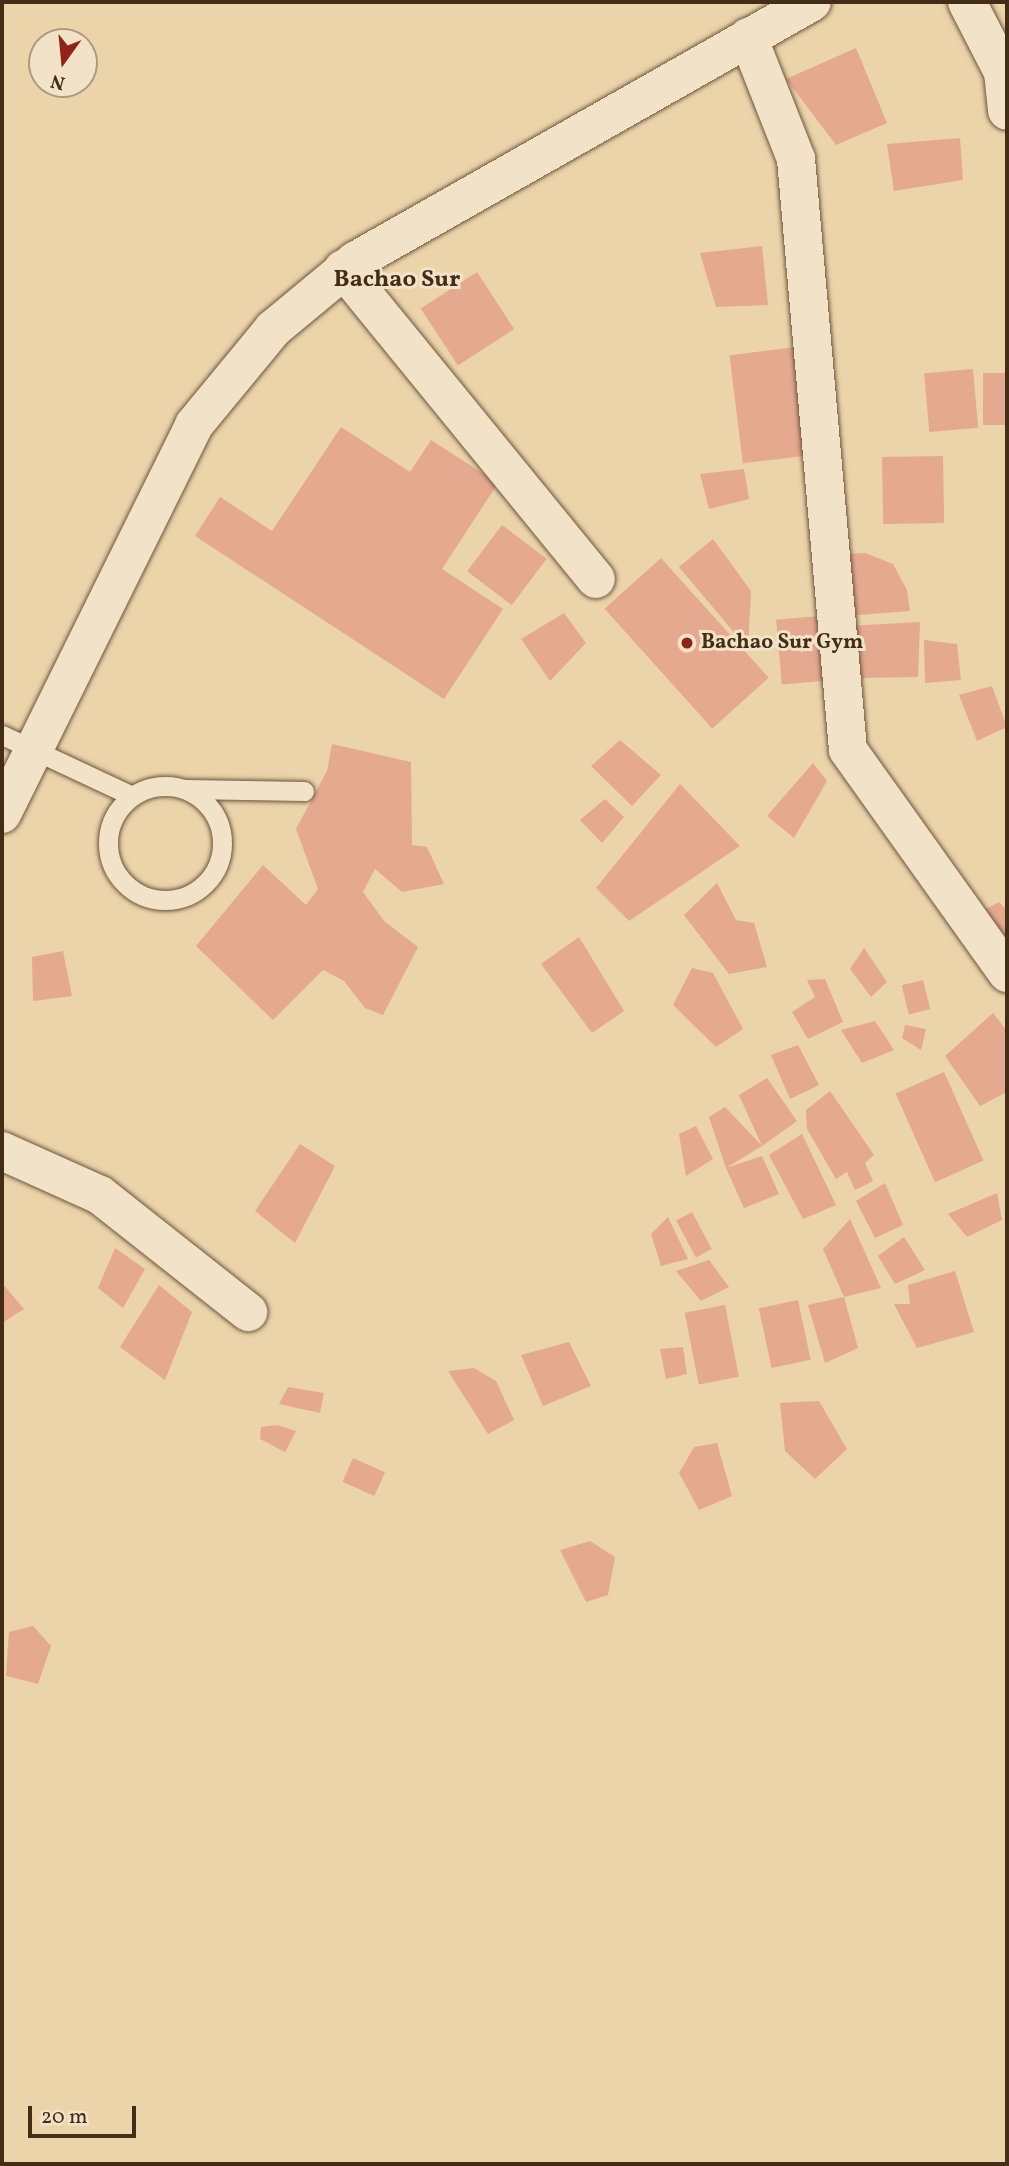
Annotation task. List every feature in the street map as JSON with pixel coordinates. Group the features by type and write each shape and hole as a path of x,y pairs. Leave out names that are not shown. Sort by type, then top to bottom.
{"street":[{"path":"2,814 17,743 194,425 272,330 343,269 812,2"},
{"path":"967,2 1003,72 1007,111"},
{"path":"748,37 779,103 796,159 848,750 1007,973"},
{"path":"343,269 596,579"},
{"path":"2,1151 100,1195 248,1312"}],"lane":[{"path":"17,743 132,796"},
{"path":"185,789 214,813 222,850 205,884 171,901 134,892 110,862 110,825 132,796 167,786 185,789 304,791"}],"building":[{"path":"856,48 887,123 836,145 786,79"},
{"path":"960,138 963,180 894,191 887,144"},
{"path":"762,246 768,305 716,307 700,253"},
{"path":"477,272 514,329 458,366 421,308"},
{"path":"796,347 809,455 743,463 729,355"},
{"path":"973,369 978,428 929,432 924,373"},
{"path":"983,373 1007,373 1007,425 983,425"},
{"path":"341,427 410,472 431,440 498,483 442,569 503,609 444,699 195,536 220,497 272,531"},
{"path":"943,456 944,523 883,524 882,457"},
{"path":"744,469 749,499 709,509 700,474"},
{"path":"502,525 547,559 512,605 467,571"},
{"path":"713,539 751,591 748,649 679,567"},
{"path":"865,553 893,564 907,590 910,611 845,616 830,555"},
{"name":"Bachao Sur Gym","path":"661,558 769,678 712,729 605,609"},
{"path":"564,613 586,643 550,681 521,639"},
{"path":"819,616 825,681 782,685 776,620"},
{"path":"920,622 918,677 859,678 848,626"},
{"path":"924,640 957,644 961,680 925,683"},
{"path":"992,686 1007,727 977,741 959,695"},
{"path":"620,740 661,775 632,806 591,766"},
{"path":"332,744 411,762 412,845 427,847 444,884 402,892 375,869 363,892 384,921 418,947 383,1015 365,1008 344,981 323,970 273,1020 196,946 263,865 306,905 318,889 296,829 327,771"},
{"path":"813,763 827,781 794,838 767,816"},
{"path":"680,784 740,846 629,921 596,888"},
{"path":"605,799 624,817 602,843 580,820"},
{"path":"717,883 736,920 754,923 767,967 729,974 684,915"},
{"path":"999,902 1007,910 1007,963 979,913"},
{"path":"579,937 624,1011 592,1033 541,964"},
{"path":"864,948 887,982 871,997 850,969"},
{"path":"63,951 72,996 33,1001 32,957"},
{"path":"692,968 713,973 743,1029 716,1047 673,1005"},
{"path":"825,979 843,1022 808,1039 792,1012 815,997 807,980"},
{"path":"923,980 930,1009 909,1014 902,985"},
{"path":"993,1013 1007,1031 1007,1092 980,1106 945,1056"},
{"path":"875,1021 894,1050 862,1063 841,1030"},
{"path":"905,1025 926,1029 921,1050 902,1038"},
{"path":"798,1045 819,1085 790,1099 771,1055"},
{"path":"944,1072 983,1161 935,1182 896,1094"},
{"path":"767,1078 797,1121 762,1146 739,1095"},
{"path":"830,1091 874,1155 865,1163 873,1181 855,1190 847,1172 836,1179 807,1129 806,1110"},
{"path":"725,1107 762,1146 726,1168 709,1117"},
{"path":"696,1126 713,1159 686,1176 679,1134"},
{"path":"802,1134 836,1205 803,1219 769,1155"},
{"path":"300,1144 335,1166 295,1243 255,1211"},
{"path":"762,1156 779,1194 744,1208 726,1168"},
{"path":"885,1183 903,1225 875,1238 856,1201"},
{"path":"997,1193 1002,1220 967,1237 948,1214"},
{"path":"692,1212 712,1249 696,1258 676,1220"},
{"path":"668,1217 688,1259 661,1266 651,1234"},
{"path":"850,1219 881,1288 844,1297 823,1249"},
{"path":"904,1237 925,1270 895,1284 878,1256"},
{"path":"115,1248 145,1269 123,1308 98,1288"},
{"path":"709,1260 729,1287 701,1301 676,1271"},
{"path":"955,1271 974,1332 917,1348 894,1304 910,1304 908,1285"},
{"path":"2,1283 24,1309 2,1323"},
{"path":"159,1285 192,1312 165,1380 120,1347"},
{"path":"844,1297 858,1348 825,1363 808,1305"},
{"path":"798,1300 811,1360 772,1368 759,1308"},
{"path":"725,1305 739,1377 699,1384 685,1313"},
{"path":"569,1342 591,1386 543,1406 521,1355"},
{"path":"683,1347 687,1374 666,1379 660,1349"},
{"path":"474,1368 496,1381 514,1420 488,1434 448,1371"},
{"path":"288,1387 324,1393 320,1413 279,1404"},
{"path":"819,1401 847,1449 815,1479 785,1451 780,1403"},
{"path":"278,1425 296,1431 285,1452 260,1439 261,1427"},
{"path":"717,1443 732,1496 699,1510 679,1473 694,1447"},
{"path":"353,1458 385,1472 374,1496 342,1482"},
{"path":"590,1541 615,1557 608,1595 586,1602 560,1550"},
{"path":"33,1626 51,1646 38,1684 6,1676 9,1632"}],"place":[{"name":"Bachao Sur Gym","path":"687,643"}],"district":[{"name":"Bachao Sur","path":"397,281"}]}
